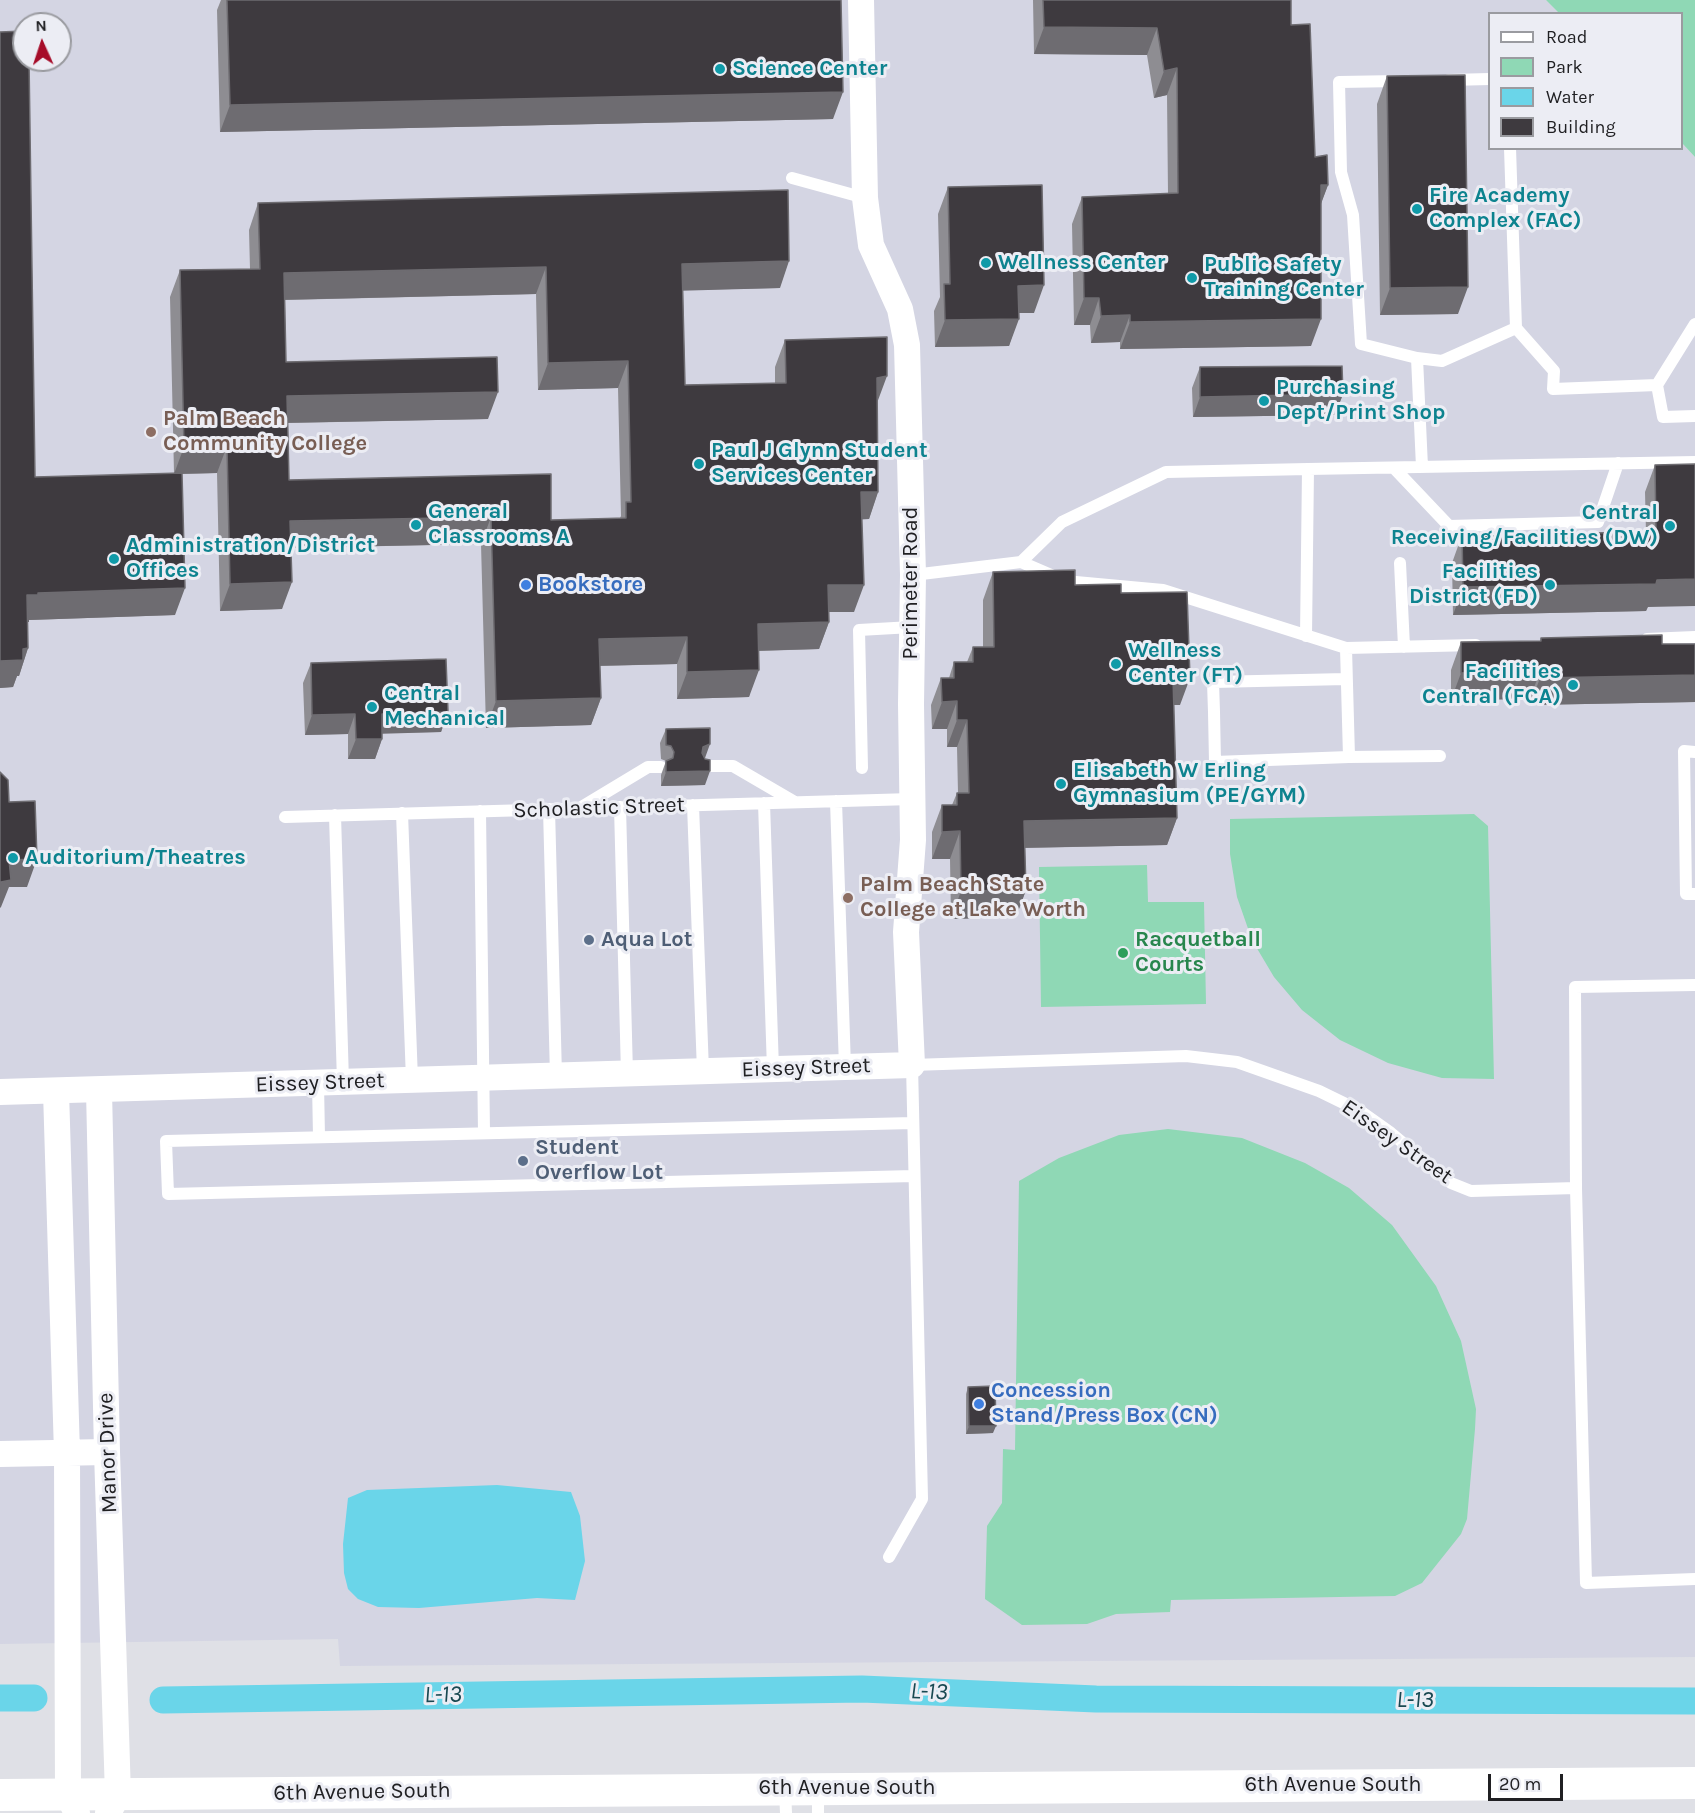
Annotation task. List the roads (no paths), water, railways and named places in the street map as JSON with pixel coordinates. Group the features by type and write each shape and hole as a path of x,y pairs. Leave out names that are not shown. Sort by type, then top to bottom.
{"street":[{"name":"Perimeter Road","path":"861,0 865,198 871,245 900,309 907,345 913,575 913,840 906,932 912,1065"},
{"name":"Eissey Street","path":"0,1092 912,1065"},
{"name":"Manor Drive","path":"99,1090 113,1804"},
{"name":"Manor Drive","path":"56,1091 67,1453 72,1804"},
{"path":"0,1454 107,1452"},
{"name":"6th Avenue South","path":"0,1795 72,1804 818,1801 1695,1784"}],"lane":[{"path":"1432,80 1488,79"},
{"path":"1409,81 1339,82 1341,172 1353,215 1361,344 1417,358 1442,361 1516,328"},
{"path":"1510,150 1516,328 1554,371 1553,389 1657,385"},
{"path":"792,178 865,198"},
{"path":"1695,324 1657,385 1663,417 1695,416"},
{"path":"1417,358 1422,467"},
{"path":"1021,562 1062,522 1166,472 1695,462"},
{"path":"1394,468 1449,526 1598,522 1618,464"},
{"path":"1306,636 1308,469"},
{"path":"913,575 1021,562 1065,581 1163,590 1346,648 1486,645"},
{"path":"1400,562 1404,647"},
{"path":"862,768 859,630 912,627"},
{"path":"1637,639 1695,637"},
{"path":"1346,648 1349,757"},
{"path":"1346,680 1213,682 1215,762 1440,756"},
{"path":"1695,752 1684,751 1686,894 1695,894"},
{"path":"705,765 733,766 794,802"},
{"path":"579,808 648,767 661,766"},
{"name":"Scholastic Street","path":"285,817 912,799"},
{"path":"836,801 845,1067"},
{"path":"764,803 773,1069"},
{"path":"693,805 703,1071"},
{"path":"620,807 627,1074"},
{"path":"549,809 556,1076"},
{"path":"480,811 484,1133"},
{"path":"402,813 412,1080"},
{"path":"319,1137 330,1083 335,815"},
{"path":"1695,985 1575,987 1576,1188 1587,1583 1695,1579"},
{"name":"Eissey Street","path":"912,1065 1186,1056 1237,1062 1319,1091 1360,1111 1391,1133 1451,1183 1471,1191 1576,1188"},
{"path":"889,1557 922,1499 912,1065"},
{"path":"913,1122 166,1141 168,1194 914,1176"}],"water":[{"path":"497,1485 571,1492 580,1516 585,1561 575,1600 537,1598 419,1608 378,1607 358,1599 348,1589 344,1573 343,1544 348,1498 367,1490"}],"waterway":[{"name":"L-13","path":"163,1700 862,1689 1096,1699 1695,1701"},
{"name":"L-13","path":"0,1698 34,1698"}],"place":[{"name":"Science Center","path":"720,69"},
{"name":"Fire Academy Complex (FAC)","path":"1417,209"},
{"name":"Wellness Center","path":"986,263"},
{"name":"Public Safety Training Center","path":"1192,278"},
{"name":"Purchasing Dept/Print Shop","path":"1264,401"},
{"name":"Palm Beach Community College","path":"151,432"},
{"name":"Paul J Glynn Student Services Center","path":"699,464"},
{"name":"General Classrooms A","path":"416,525"},
{"name":"Central Receiving/Facilities (DW)","path":"1670,526"},
{"name":"Administration/District Offices","path":"114,559"},
{"name":"Bookstore","path":"526,585"},
{"name":"Facilities District (FD)","path":"1550,585"},
{"name":"Wellness Center (FT)","path":"1116,664"},
{"name":"Facilities Central (FCA)","path":"1573,685"},
{"name":"Central Mechanical","path":"372,707"},
{"name":"Elisabeth W Erling Gymnasium (PE/GYM)","path":"1061,784"},
{"name":"Auditorium/Theatres","path":"13,858"},
{"name":"Palm Beach State College at Lake Worth","path":"848,898"},
{"name":"Aqua Lot","path":"589,940"},
{"name":"Racquetball Courts","path":"1123,953"},
{"name":"Student Overflow Lot","path":"523,1161"},
{"name":"Concession Stand/Press Box (CN)","path":"979,1404"}]}
